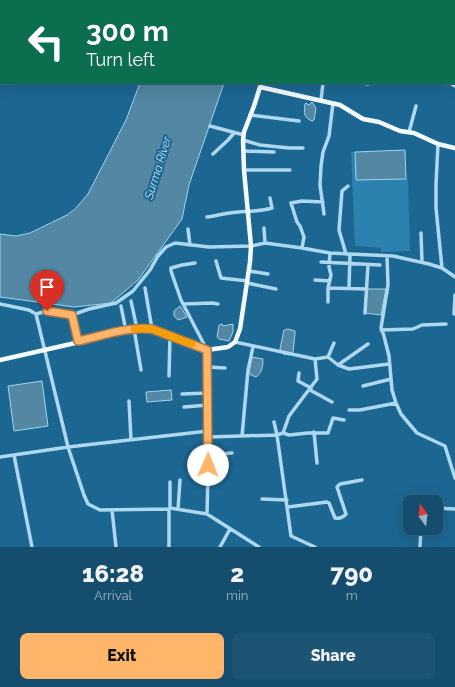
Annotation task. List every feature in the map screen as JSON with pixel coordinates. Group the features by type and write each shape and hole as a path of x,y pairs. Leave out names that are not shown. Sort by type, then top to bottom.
{"main road":[{"path":"0,360 136,329 152,329 207,350 228,347 235,342 240,329 249,271 251,246 244,170 243,140 260,85 340,105 363,119 379,122 438,144 455,148"}],"street":[{"path":"321,100 323,84"},
{"path":"324,214 320,185 321,166 323,152 329,136 333,103"},
{"path":"409,132 416,106"},
{"path":"250,115 299,121"},
{"path":"210,126 244,135"},
{"path":"213,154 234,133"},
{"path":"243,140 260,145 303,148"},
{"path":"438,144 436,208 442,268"},
{"path":"243,151 274,152"},
{"path":"244,170 290,170"},
{"path":"348,186 342,191 339,230 350,264 348,288"},
{"path":"207,217 272,208 270,198"},
{"path":"302,248 304,237 291,203 302,201 323,202"},
{"path":"264,228 265,243"},
{"path":"188,229 190,245"},
{"path":"421,233 422,262"},
{"path":"0,304 29,310 36,314 47,311 72,315 89,309 116,303 133,292 150,270 158,256 166,247 175,243 209,247 251,246 265,243 330,253 387,256 422,262 442,268 455,277"},
{"path":"328,302 330,253"},
{"path":"387,256 388,285 381,330 384,336 396,403 400,414 417,433 445,446 455,476"},
{"path":"216,262 221,278 276,289"},
{"path":"321,262 380,265"},
{"path":"195,263 171,268 174,282 183,304 207,350 209,438 207,514"},
{"path":"365,313 368,265"},
{"path":"249,271 268,274"},
{"path":"315,280 330,281"},
{"path":"145,288 152,329"},
{"path":"328,288 367,288"},
{"path":"454,314 455,294"},
{"path":"131,301 142,370"},
{"path":"183,304 218,304"},
{"path":"121,306 126,331"},
{"path":"36,314 68,446 88,504 100,510 178,509 207,514 259,547"},
{"path":"72,315 78,341"},
{"path":"381,330 412,329 422,326 446,324"},
{"path":"169,376 170,336"},
{"path":"235,342 315,359 328,357 349,369 389,364"},
{"path":"328,357 334,343"},
{"path":"338,364 368,344"},
{"path":"242,436 248,370 253,346"},
{"path":"283,433 289,416 311,389 317,379 315,359"},
{"path":"208,367 225,368"},
{"path":"298,373 298,381 332,402"},
{"path":"363,386 391,379"},
{"path":"182,394 208,393"},
{"path":"129,401 131,440"},
{"path":"349,410 360,410 396,403"},
{"path":"184,407 208,406"},
{"path":"209,438 277,435 283,433 289,435 314,432 328,433 333,418 344,420"},
{"path":"274,422 287,500 291,536 315,547"},
{"path":"0,457 68,446 208,431"},
{"path":"314,432 317,463"},
{"path":"208,454 232,453"},
{"path":"14,455 32,547"},
{"path":"178,509 180,480"},
{"path":"288,507 327,502 329,503 335,518 337,519 346,514 338,487 340,484 362,480"},
{"path":"170,482 170,547"},
{"path":"262,499 287,500"},
{"path":"443,508 455,509"},
{"path":"112,510 116,547"},
{"path":"220,547 230,529"},
{"path":"420,547 421,535"}],"shaded area":[{"path":"351,152 355,152 356,180 408,179 410,251 381,252 381,248 355,246"}],"water":[{"name":"Surma River","path":"140,84 224,84 189,185 182,219 138,280 111,303 74,307 0,297 0,234 16,236 30,233 67,215 75,209 88,194 126,120"},
{"path":"312,102 316,108 314,120 312,121 307,118 304,112 305,104 306,103 309,105"},
{"path":"405,150 406,179 356,180 355,152"},
{"path":"386,289 381,315 365,313 367,290"},
{"path":"180,306 187,317 178,320 174,316 174,311"},
{"path":"222,324 223,326 233,324 233,332 229,341 219,339 217,337 219,325"},
{"path":"288,329 295,331 293,352 289,355 283,354 280,349 284,330"},
{"path":"252,357 263,359 262,369 256,377 251,375 249,372"},
{"path":"42,381 48,426 14,431 8,386"},
{"path":"171,390 172,400 147,402 146,392"}],"slow traffic":[{"path":"134,329 152,329 192,344"}],"route":[{"path":"47,311 72,315 78,341 137,329 152,329 207,350 209,438 208,465"}]}
